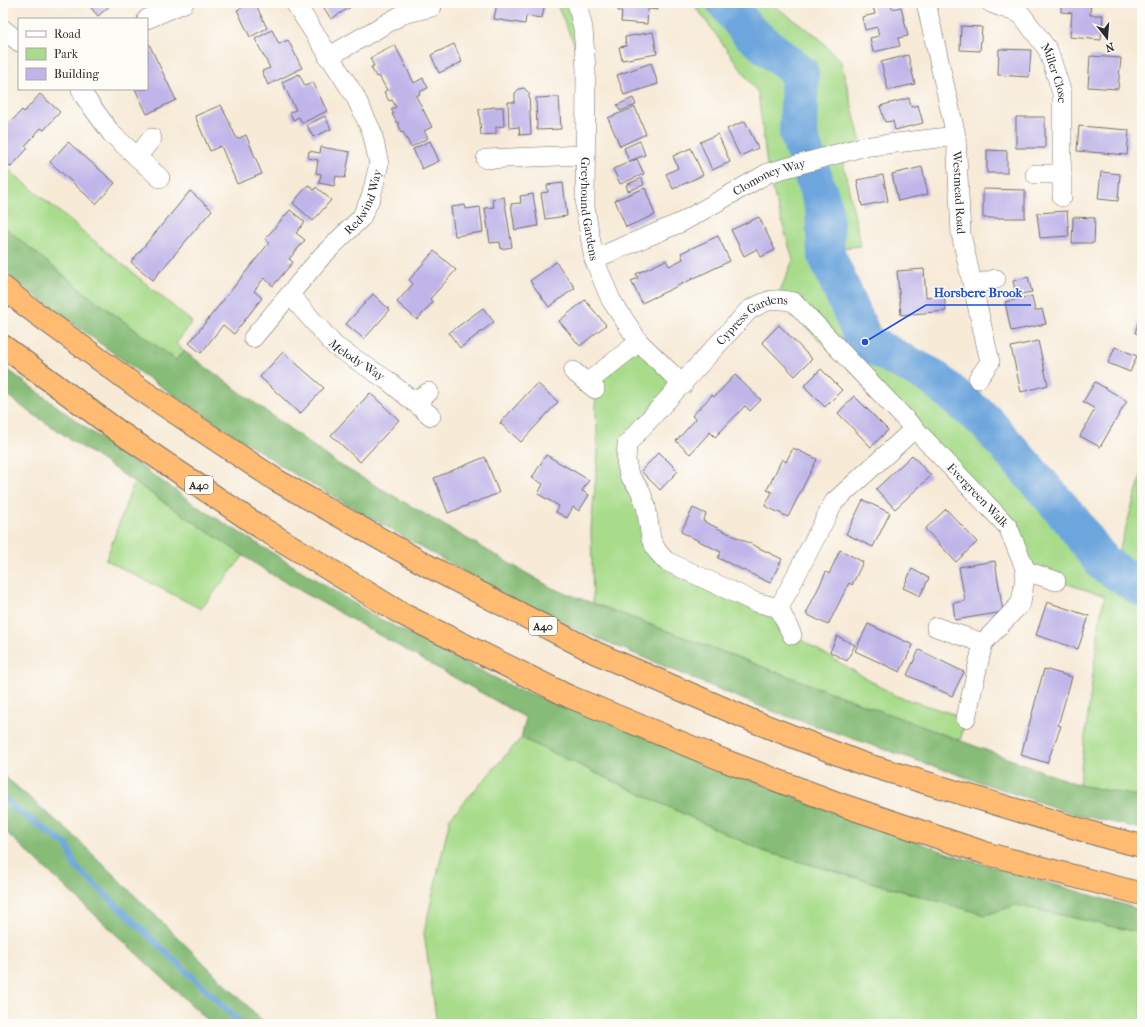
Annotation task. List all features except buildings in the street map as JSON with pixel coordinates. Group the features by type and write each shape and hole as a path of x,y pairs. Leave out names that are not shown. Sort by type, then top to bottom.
{"highway":[{"name":"A40","path":"3,287 25,305 140,389 276,480 432,568 596,653 753,721 861,763 1109,838 1142,846"},
{"name":"A40","path":"3,346 118,431 260,527 402,614 561,693 723,760 845,806 988,854 1142,894"}],"street":[{"path":"155,12 184,3"},
{"name":"Redwind Way","path":"253,338 322,256 360,218 370,197 379,164 372,132 355,96 328,57 295,3"},
{"name":"Greyhound Gardens","path":"577,3 583,28 586,70 584,155 585,208 594,259 611,300 639,342 683,385"},
{"name":"Miller Close","path":"991,3 1021,14 1048,50 1062,93 1062,197"},
{"name":"Westmead Road","path":"931,4 956,136 962,234 990,362 978,379"},
{"path":"328,57 401,8 432,7"},
{"path":"3,29 18,41"},
{"path":"81,90 84,96 111,133 160,178"},
{"name":"Clomoney Way","path":"594,259 682,222 768,173 862,147 956,136"},
{"path":"137,157 152,138"},
{"path":"486,159 584,155"},
{"path":"1036,174 1062,174"},
{"path":"973,285 996,279"},
{"name":"Melody Way","path":"290,295 335,346 387,380 422,397 431,416"},
{"name":"Cypress Gardens","path":"779,608 755,602 666,561 657,551 651,539 646,506 640,490 629,475 626,461 627,444 683,385 749,310 765,301 777,298 794,302 914,430"},
{"path":"585,381 639,342"},
{"path":"792,635 779,608 834,502 914,430"},
{"name":"Evergreen Walk","path":"914,430 1008,526 1026,571"},
{"path":"966,718 983,643 1021,603 1026,571 1056,580"},
{"path":"936,627 983,643"}],"green space":[{"path":"556,3 577,3 586,70"},
{"path":"693,3 772,3 817,36 841,62 862,147 841,153 861,246 842,248 875,329 967,389 1117,557 1142,473 1142,797 1079,785 1101,611 1105,596 1026,571 1008,526 777,298 793,260 768,173 758,93"},
{"path":"3,165 192,322 176,344 184,351 176,360 84,292 3,226"},
{"path":"3,226 84,292 176,360 184,351 335,462 552,588 1079,785 1142,797 1142,829 1071,813 766,709 533,611 296,475 142,374 3,272"},
{"path":"639,342 683,385 627,444 657,551 779,608 793,635 896,696 966,718 960,741 593,603 591,529 598,455 595,389"},
{"path":"3,366 90,431 203,510 376,617 515,688 647,738 818,807 959,857 1142,910 1142,933 1016,905 986,915 763,851 521,738 526,718 271,574 24,408 3,392"},
{"path":"134,482 244,555 201,609 106,560"},
{"path":"521,738 763,851 986,915 1016,905 1142,933 1142,1024 437,1024 424,933 450,818"},
{"path":"3,775 74,836 266,1024 212,1024 3,829"}],"waterway":[{"path":"726,3 748,31 800,73 798,133 824,208 826,254 865,342 932,377 985,421 1069,517 1103,563 1142,588"},
{"path":"3,797 14,808 68,846 74,865 242,1024"}],"place":[{"name":"Horsbere Brook","path":"865,342"}]}
